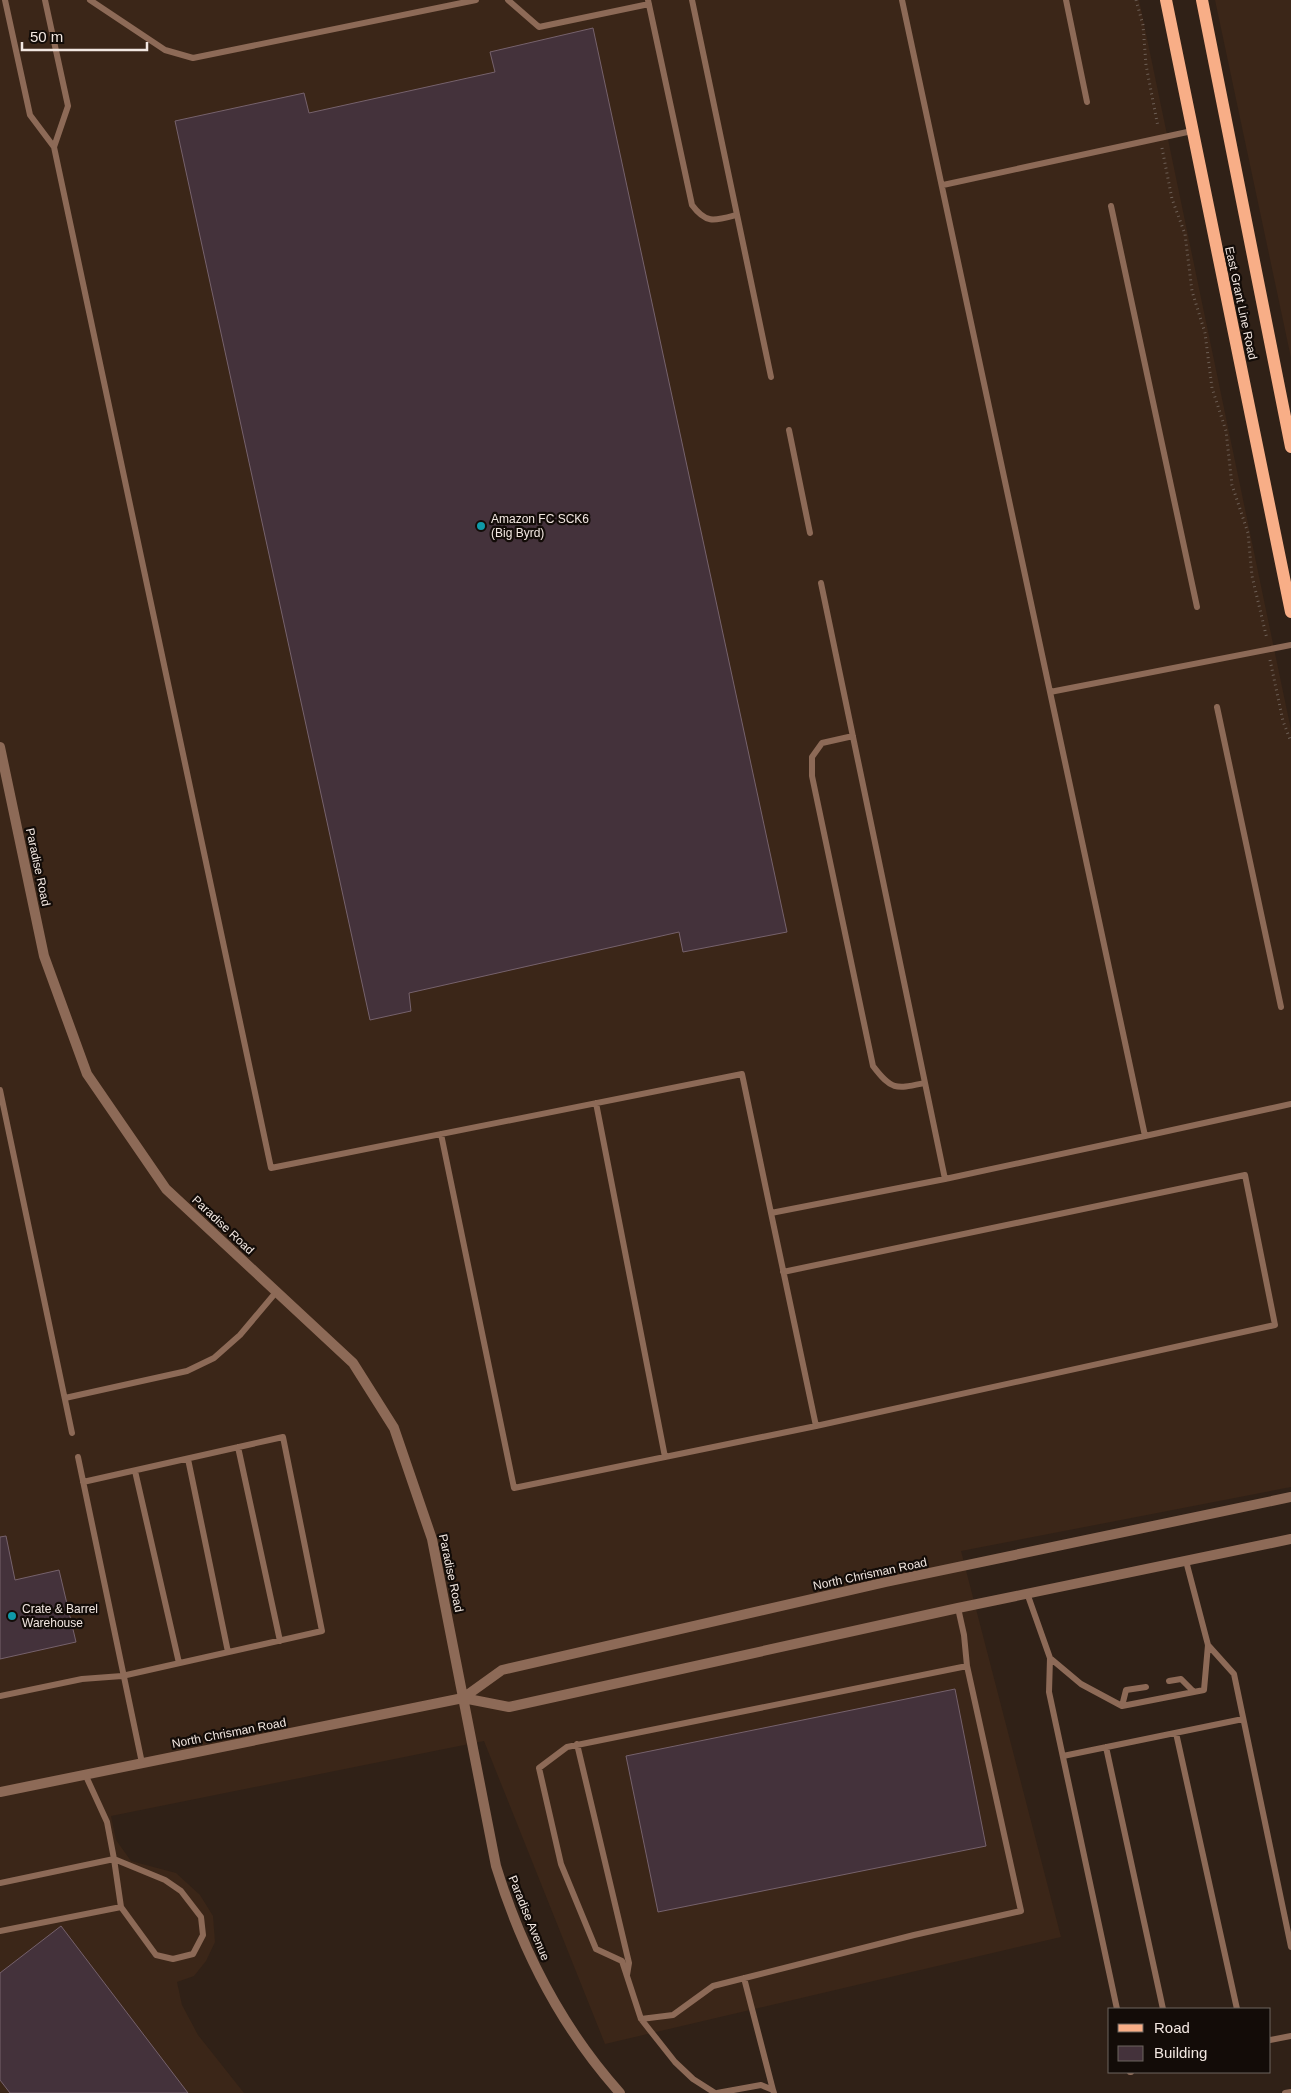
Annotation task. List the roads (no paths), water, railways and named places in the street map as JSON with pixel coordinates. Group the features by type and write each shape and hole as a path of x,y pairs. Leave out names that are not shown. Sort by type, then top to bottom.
{"main road":[{"name":"East Grant Line Road","path":"1166,0 1291,612"},
{"name":"East Grant Line Road","path":"1202,0 1291,447"}],"street":[{"name":"Paradise Road","path":"0,747 44,956 87,1074 166,1189 353,1363 394,1428 432,1539 463,1698"},
{"name":"North Chrisman Road","path":"463,1698 502,1670 886,1582 1291,1497"},
{"name":"North Chrisman Road","path":"0,1792 463,1698 509,1707 1027,1593 1291,1539"},
{"name":"Paradise Avenue","path":"463,1698 496,1866 507,1903 522,1939 552,2000 578,2041 620,2093"}],"lane":[{"path":"5,0 30,115 54,147 270,1168 742,1074 816,1426"},
{"path":"45,0 68,106 54,147"},
{"path":"90,0 165,50 193,58 476,0"},
{"path":"508,0 539,27 648,2 692,205 700,216 716,221 736,215"},
{"path":"692,0 770,377"},
{"path":"902,0 1145,1136"},
{"path":"1066,0 1086,102"},
{"path":"943,185 1192,131"},
{"path":"1111,206 1197,607"},
{"path":"790,430 810,533"},
{"path":"820,583 945,1179"},
{"path":"1050,692 1291,644"},
{"path":"1217,707 1281,1007"},
{"path":"852,736 822,743 812,757 812,776 873,1066 885,1081 900,1088 925,1083"},
{"path":"0,1090 72,1433"},
{"path":"596,1103 665,1457"},
{"path":"771,1213 945,1179 1291,1104"},
{"path":"441,1134 514,1488 816,1426 1275,1325 1245,1175 783,1272"},
{"path":"65,1398 187,1371 214,1358 240,1335 276,1291"},
{"path":"0,1696 82,1679 122,1676 322,1631 283,1437 83,1482"},
{"path":"238,1447 280,1641"},
{"path":"78,1457 122,1676 142,1763"},
{"path":"188,1458 228,1652"},
{"path":"135,1471 179,1663"},
{"path":"1050,1658 1081,1684 1122,1706 1204,1690 1208,1645 1186,1561"},
{"path":"1027,1593 1050,1658 1049,1692 1117,2008"},
{"path":"641,2019 672,2015 713,1986 1021,1911 967,1666 964,1635 958,1608"},
{"path":"1208,1645 1234,1674 1291,1947"},
{"path":"773,2092 761,2085 716,2093 693,2079 675,2062 641,2019 622,1961 596,1949 561,1864 539,1768 566,1747 577,1744 967,1666"},
{"path":"1169,1681 1181,1679 1193,1691"},
{"path":"1122,1706 1126,1690 1146,1687"},
{"path":"1063,1756 1243,1720"},
{"path":"1176,1733 1237,2008"},
{"path":"577,1744 629,1963 627,1976"},
{"path":"1106,1747 1162,2008"},
{"path":"0,1883 114,1859 165,1880 181,1891 201,1917 203,1936 193,1954 174,1959 156,1955 121,1907 114,1859 107,1822 85,1774"},
{"path":"0,1931 121,1907"},
{"path":"744,1978 773,2092"},
{"path":"1271,2040 1291,2036"},
{"path":"1285,2093 1291,2092"}],"place":[{"name":"Amazon FC SCK6 (Big Byrd)","path":"481,526"},
{"name":"Crate & Barrel Warehouse","path":"12,1616"}]}
